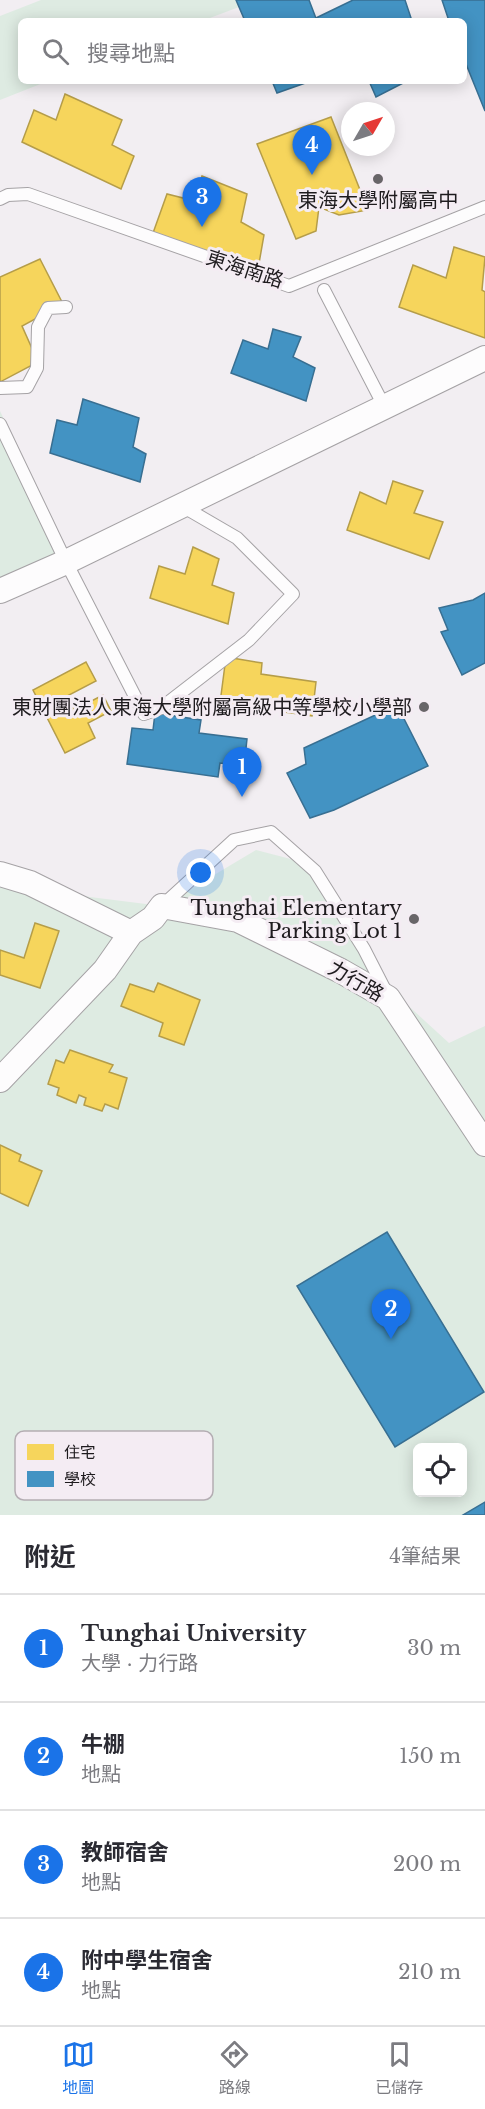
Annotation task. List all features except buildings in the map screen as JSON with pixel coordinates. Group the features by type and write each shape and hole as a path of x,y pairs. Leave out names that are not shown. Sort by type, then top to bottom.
{"street":[{"path":"0,591 66,562 485,358"},
{"path":"0,874 30,883 131,933"},
{"path":"0,1080 105,970 131,933 153,918 162,906"},
{"name":"力行路","path":"162,906 238,920 341,971 388,998 485,1144"}],"lane":[{"name":"東海南路","path":"0,199 8,195 28,194 290,286 485,207"},
{"path":"324,290 384,406"},
{"path":"0,388 27,387 37,368 38,327 48,308 66,307"},
{"path":"0,424 66,562 144,714 161,708 249,640 293,594 237,538 182,506"},
{"path":"162,906 234,840 271,832 315,871 364,949 388,998"}],"shaded area":[{"path":"41,0 236,0 239,7 210,18 18,18 18,84 40,84 0,100 0,16"},
{"path":"0,411 65,549 0,581"},
{"path":"256,850 310,864 378,978 449,1043 485,1026 485,1515 0,1515 0,878 90,897 162,906"}],"place":[{"name":"附中學生宿舍","path":"312,175"},
{"name":"東海大學附屬高中","path":"378,179"},
{"name":"教師宿舍","path":"202,227"},
{"name":"東財團法人東海大學附屬高級中等學校小學部","path":"424,707"},
{"name":"Tunghai University","path":"242,797"},
{"name":"Tunghai Elementary Parking Lot 1","path":"414,919"},
{"name":"牛棚","path":"391,1339"}]}
